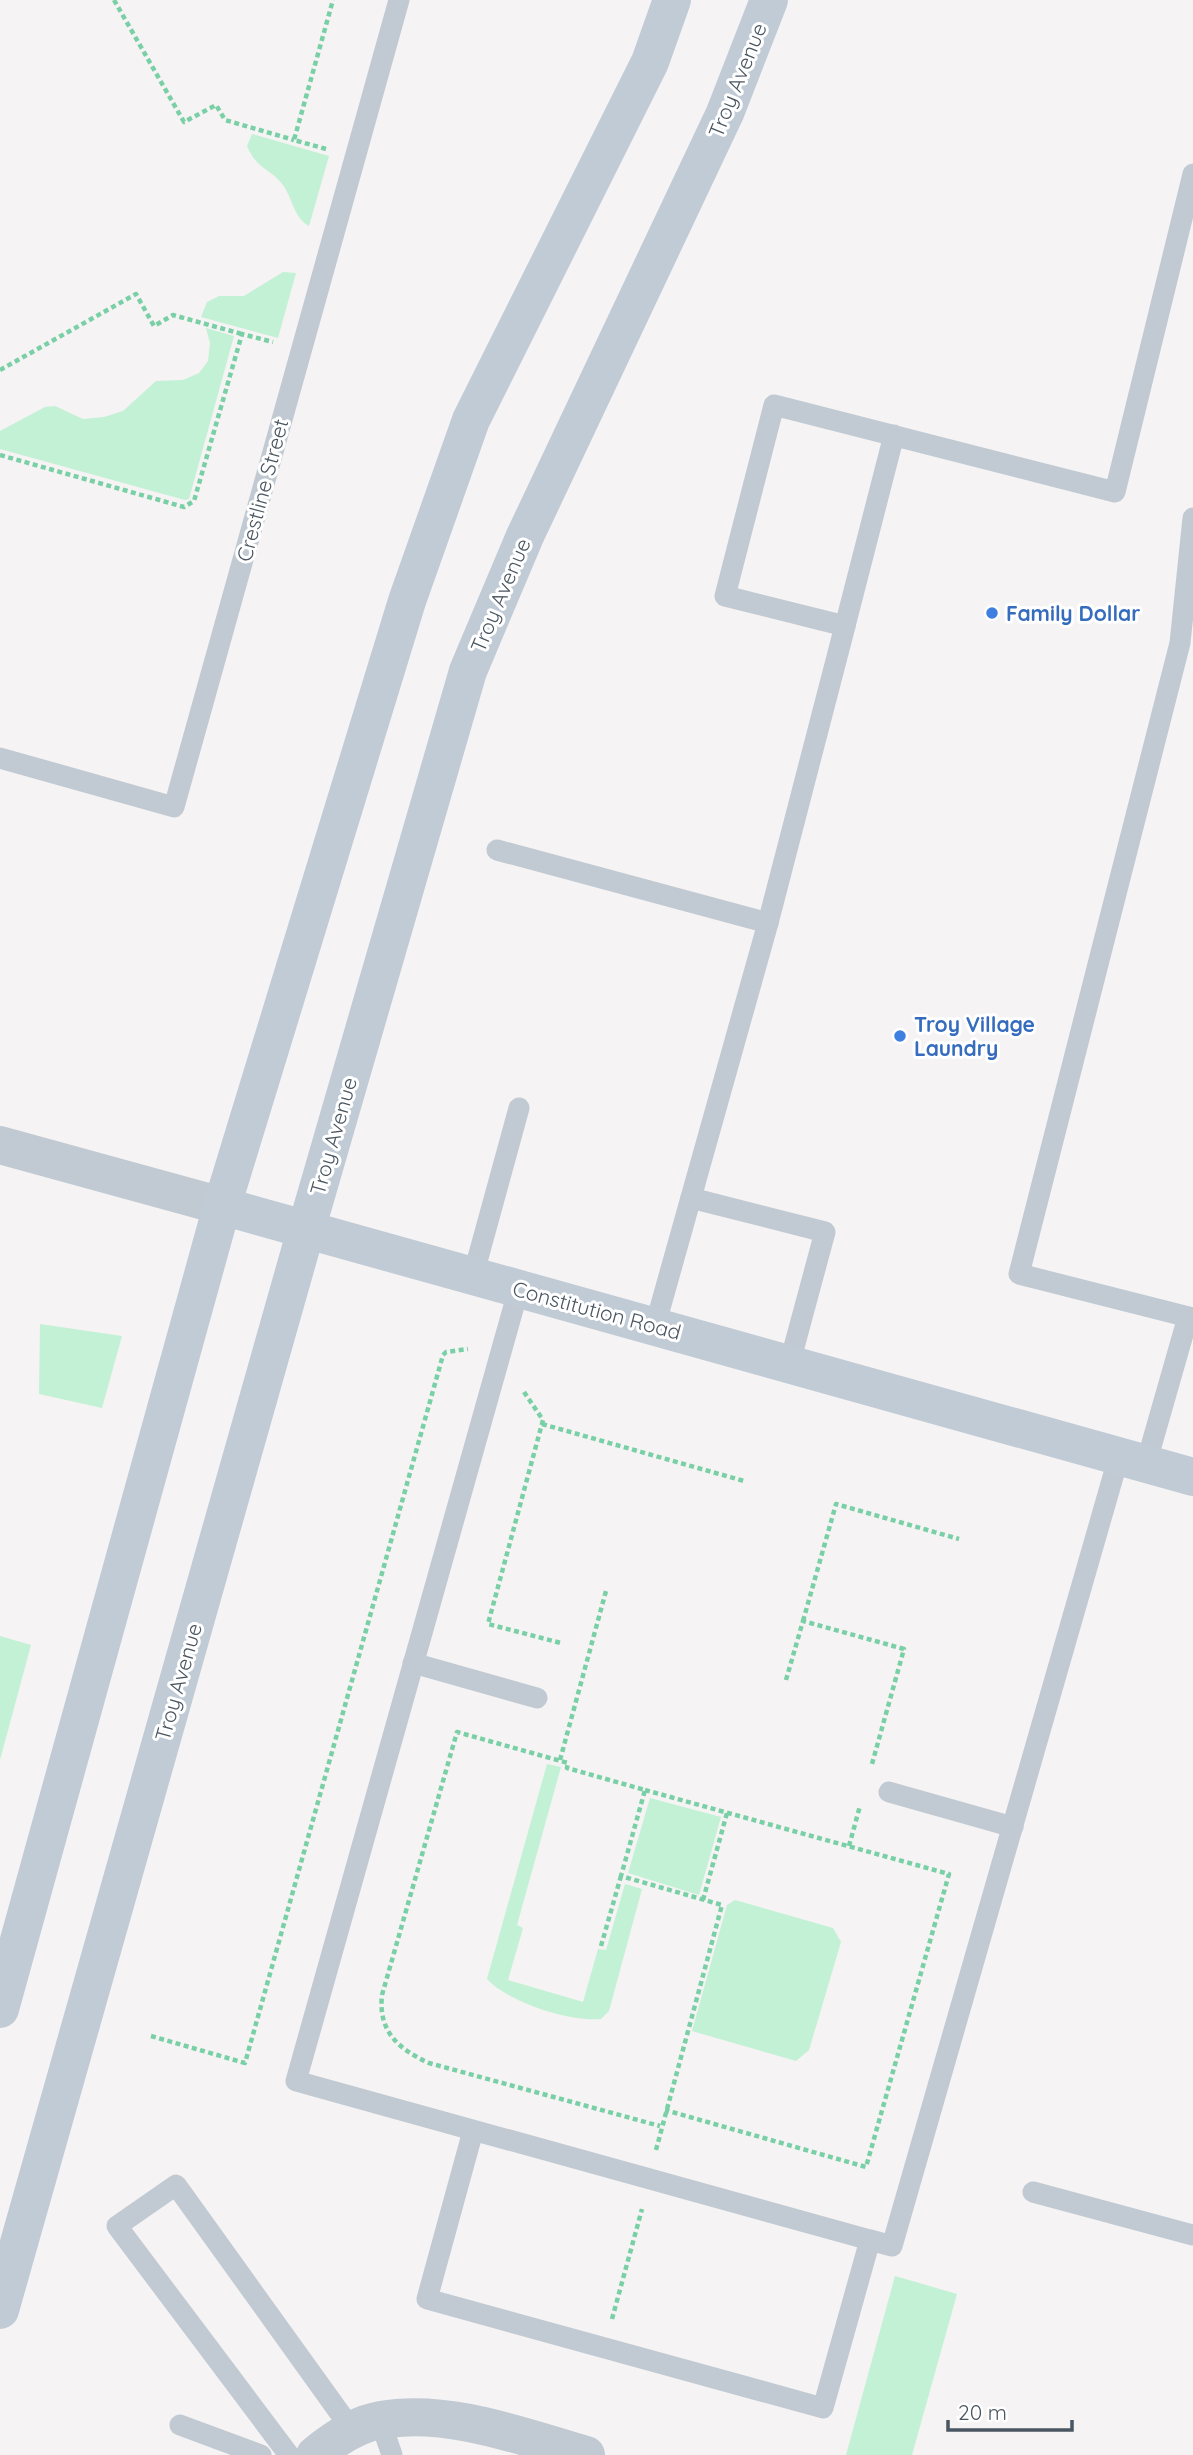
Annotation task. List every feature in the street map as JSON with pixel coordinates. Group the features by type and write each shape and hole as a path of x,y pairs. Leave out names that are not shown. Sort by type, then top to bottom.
{"main road":[{"path":"0,2009 222,1206 407,601 471,419 650,62 673,0"},
{"name":"Troy Avenue","path":"0,2310 306,1230 468,671 525,536 726,113 769,0"},
{"name":"Constitution Road","path":"222,1206 790,1362 1193,1477"}],"street":[{"name":"Constitution Road","path":"0,1145 222,1206"},
{"path":"315,2455 366,2425 436,2418 510,2433 586,2455"}],"lane":[{"name":"Crestline Street","path":"0,758 174,807 399,0"},
{"path":"845,626 725,596 774,405 1115,492 1193,174"},
{"path":"655,1326 768,923 894,436"},
{"path":"519,1288 296,2081 892,2246 1089,1561 1191,1317 1019,1274 1180,643 1193,518"},
{"path":"497,850 768,923"},
{"path":"473,1276 519,1108"},
{"path":"691,1198 825,1232 790,1362"},
{"path":"413,1663 537,1699"},
{"path":"890,1793 1013,1827"},
{"path":"473,2130 427,2299 823,2407 870,2239"},
{"path":"289,2455 117,2226 177,2185 392,2455"},
{"path":"1033,2192 1193,2235"},
{"path":"180,2425 261,2455"}],"path":[{"path":"114,0 184,122 216,105 225,120 355,157"},
{"path":"294,140 333,0"},
{"path":"0,370 135,294 153,326 173,315 301,349"},
{"path":"0,455 184,507 194,501 242,334"},
{"path":"151,2036 245,2063 443,1355 446,1352 468,1349 473,1345"},
{"path":"524,1389 543,1420 488,1624 561,1643"},
{"path":"542,1424 744,1481"},
{"path":"786,1681 836,1504 960,1539"},
{"path":"559,1760 606,1591"},
{"path":"803,1621 904,1649 871,1767"},
{"path":"660,2126 429,2063 408,2054 384,2028 380,2011 382,1995 457,1732 559,1760 568,1763 568,1768 949,1874 866,2167 665,2110"},
{"path":"601,1946 645,1790"},
{"path":"849,1846 863,1793"},
{"path":"703,1900 727,1813"},
{"path":"604,2347 650,2179 660,2126 722,1905 621,1876"}],"green space":[{"path":"252,134 329,156 309,226 297,214 285,188 251,154 247,146"},
{"path":"283,272 296,273 278,338 201,317 207,302 219,296 244,296"},
{"path":"206,328 234,336 189,499 0,449 0,431 45,407 55,406 83,419 104,417 123,411 156,381 183,380 199,373 208,361 210,343"},
{"path":"40,1324 122,1336 102,1408 39,1394"},
{"path":"0,1636 31,1645 0,1760"},
{"path":"547,1764 561,1767 517,1925 523,1928 508,1980 583,2002 598,1949 606,1950 625,1884 642,1889 609,2011 601,2019 573,2017 540,2009 509,1995 487,1979"},
{"path":"650,1798 721,1817 699,1895 628,1873"},
{"path":"735,1900 833,1928 841,1942 809,2050 796,2061 692,2031 727,1905"},
{"path":"895,2276 957,2294 912,2455 846,2455"}],"place":[{"name":"Family Dollar","path":"992,613"},
{"name":"Troy Village Laundry","path":"900,1036"}]}
